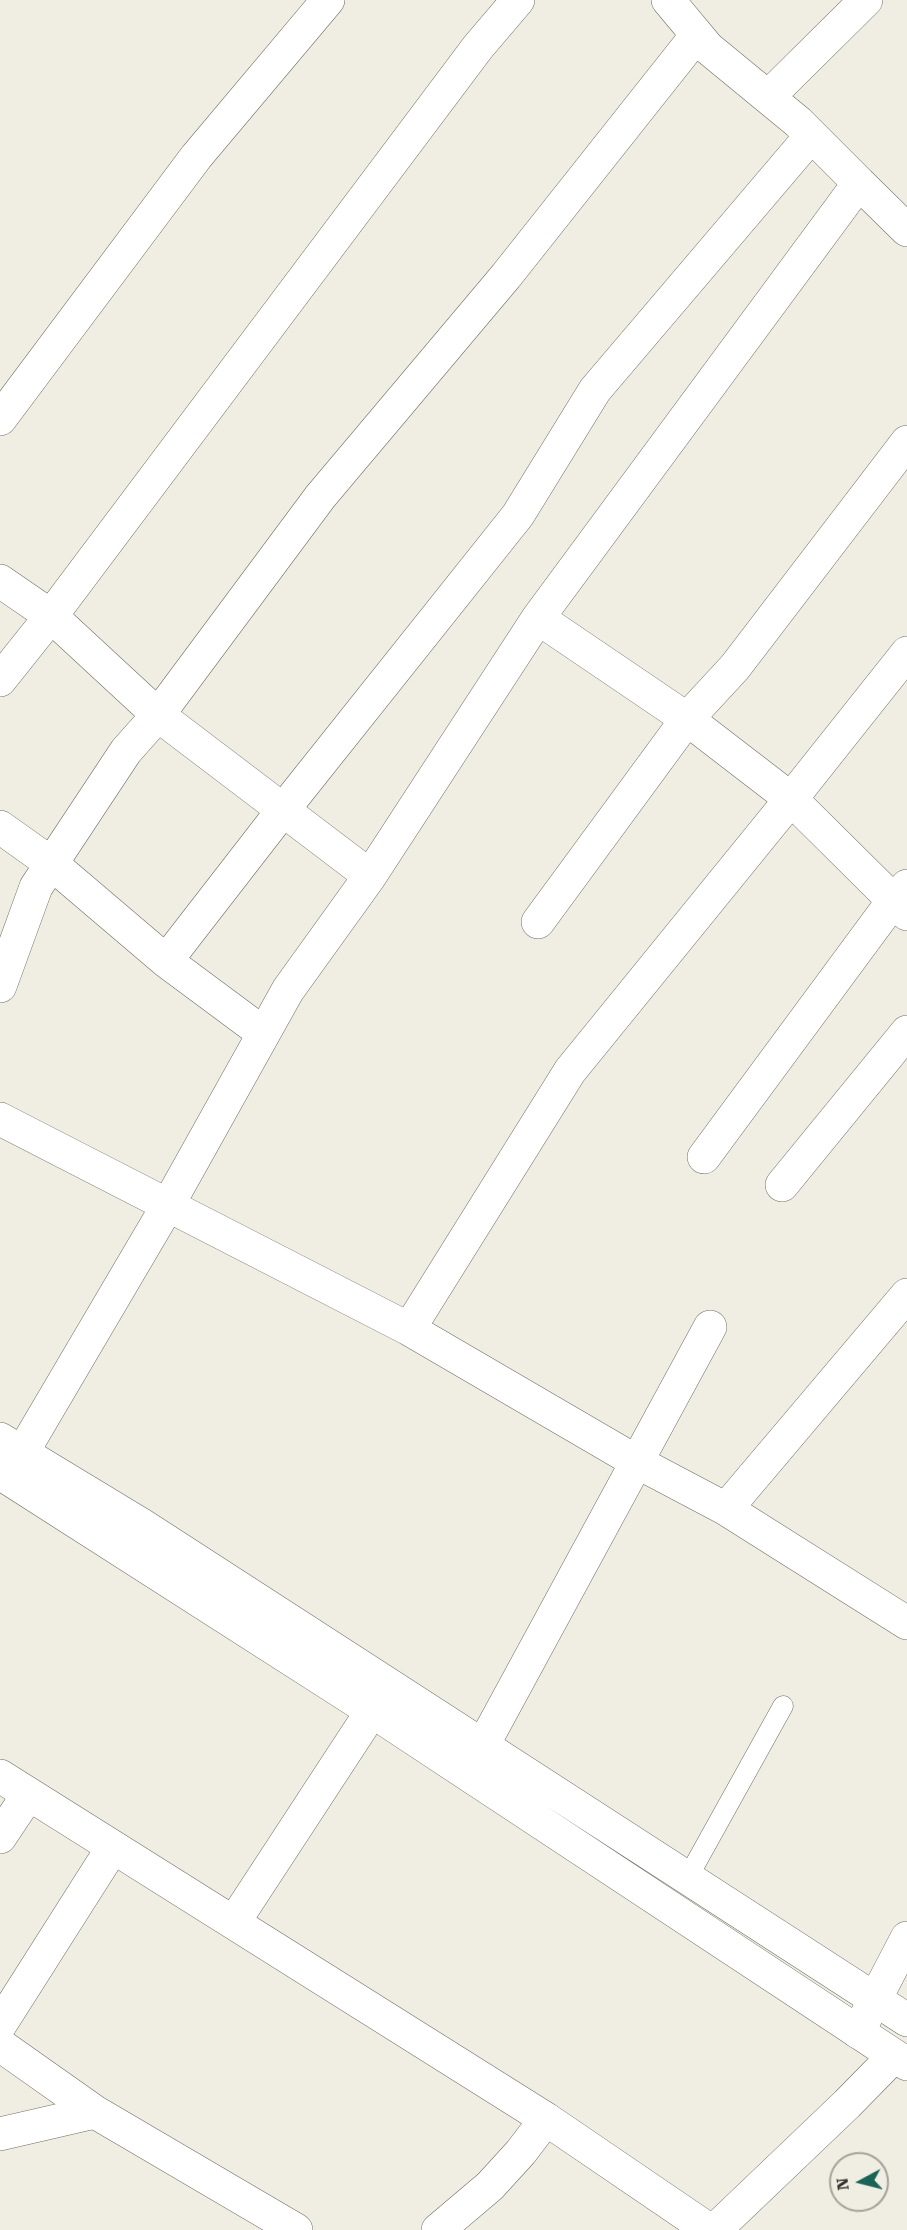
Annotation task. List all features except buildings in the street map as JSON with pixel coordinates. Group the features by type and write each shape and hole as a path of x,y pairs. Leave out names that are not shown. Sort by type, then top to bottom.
{"street":[{"path":"0,419 196,157 328,0"},
{"path":"0,680 51,616 478,47 518,0"},
{"path":"669,0 708,48 798,122 907,230"},
{"path":"768,97 866,0"},
{"path":"0,986 36,887 126,751 158,715 320,497 506,276 697,35"},
{"path":"166,961 518,515 595,390 811,136"},
{"path":"8,1460 168,1205 288,990 370,876 538,618 859,183"},
{"path":"538,922 687,719 735,667 907,442"},
{"path":"0,581 51,616 158,715 370,876"},
{"path":"538,618 687,719 791,799 902,901 704,1157"},
{"path":"409,1329 570,1071 907,653"},
{"path":"0,827 52,864 166,961 263,1033"},
{"path":"782,1185 907,1032"},
{"path":"0,1119 409,1329 637,1462 726,1509 907,1623"},
{"path":"726,1509 907,1295"},
{"path":"468,1774 710,1327"},
{"path":"8,1460 372,1711 901,2060 848,2104 715,2230"},
{"path":"8,1460 142,1525 907,2020"},
{"path":"234,1922 372,1711"},
{"path":"0,1776 546,2119 709,2230"},
{"path":"0,1837 28,1795"},
{"path":"0,2025 113,1847"},
{"path":"858,2032 907,1938"},
{"path":"0,2045 95,2112 296,2230"},
{"path":"0,2134 95,2112"},
{"path":"438,2230 490,2186 521,2152 546,2119"}],"lane":[{"path":"688,1878 783,1706"}]}
